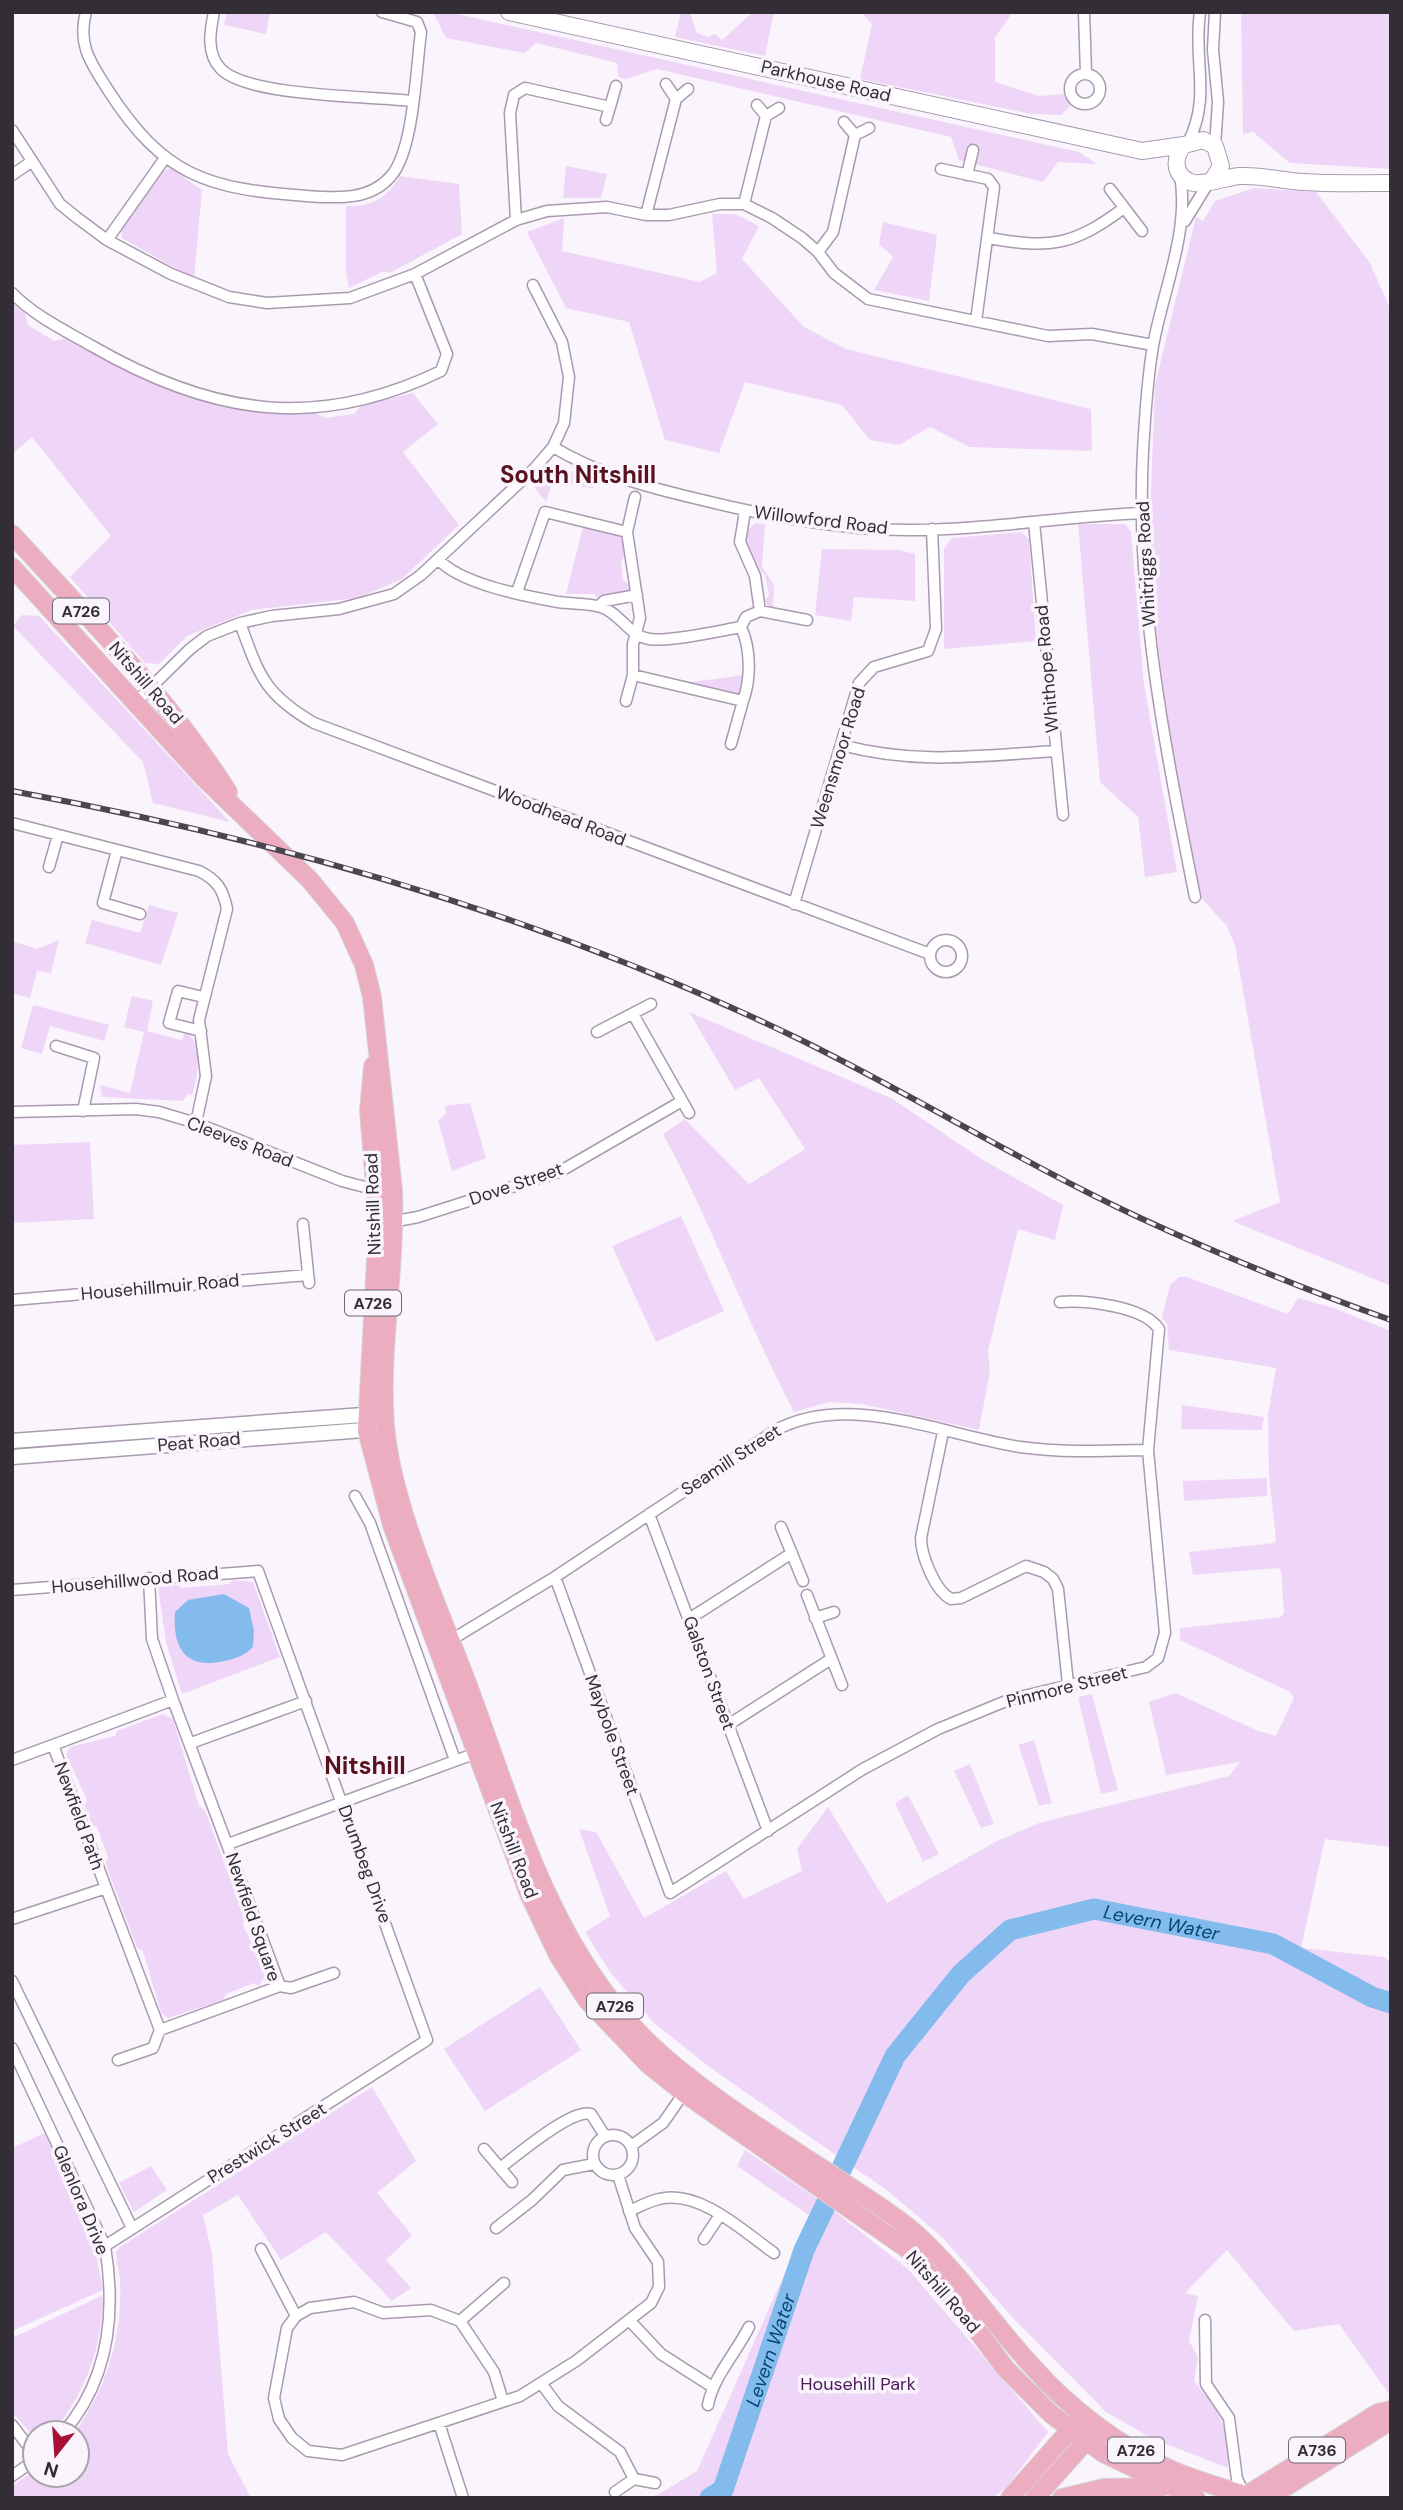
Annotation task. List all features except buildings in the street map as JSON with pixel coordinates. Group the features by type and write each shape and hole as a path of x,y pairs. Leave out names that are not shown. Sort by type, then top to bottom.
{"main road":[{"name":"Parkhouse Road","path":"509,12 546,16 1142,151 1160,151 1203,140 1258,176"},
{"path":"1179,173 1177,156 1187,143"},
{"path":"1211,180 1221,166 1217,149"},
{"name":"Parkhouse Road","path":"1142,151 1189,182 1258,176 1305,182 1391,183"},
{"name":"Nitshill Road","path":"12,534 151,687 194,739 240,810"},
{"name":"Nitshill Road","path":"12,567 203,777 310,880 345,923 368,980 386,1110 393,1190 386,1222 376,1421 444,1644 484,1750 530,1894 570,1974 587,2000 625,2043 933,2249 1036,2371 1084,2414"},
{"name":"Nitshill Road","path":"375,1038 369,1111 374,1191 386,1222"},
{"name":"Nitshill Road","path":"883,2218 928,2269 1006,2369 1086,2442"},
{"name":"A736","path":"1247,2497 1378,2413 1391,2410"},
{"path":"1013,2497 1084,2414"},
{"name":"A726","path":"1084,2414 1143,2455 1247,2497"},
{"name":"A736","path":"1268,2498 1387,2423 1391,2417"},
{"path":"1035,2498 1100,2425"},
{"name":"A726","path":"1086,2442 1124,2465 1196,2498"},
{"path":"1062,2498 1104,2488 1172,2489"}],"street":[{"path":"86,12 82,26 86,55 127,120 165,158 203,180 244,191 342,198 361,195 382,185 400,164 405,152 421,32 416,22 382,12"},
{"path":"214,12 209,34 212,51 219,68 230,76 268,87 412,101"},
{"path":"1084,12 1086,73"},
{"path":"1187,143 1202,107 1197,56 1200,12"},
{"path":"1215,12 1213,50 1218,102 1217,149"},
{"path":"666,84 676,99"},
{"path":"606,120 616,86"},
{"path":"516,220 510,113 514,95 525,88 610,107"},
{"path":"646,215 676,99 688,89"},
{"path":"757,105 766,116"},
{"path":"744,204 766,116 779,108"},
{"path":"844,122 855,135"},
{"path":"855,135 869,128"},
{"path":"12,130 61,204 107,240 198,287 267,303 349,298 415,274 516,220 580,207 607,207 646,215 668,215 720,204 744,204 772,218 818,252 834,273 869,299 1048,335 1092,334 1153,345"},
{"path":"818,252 834,232 855,135"},
{"path":"967,175 973,150"},
{"path":"107,240 165,158"},
{"path":"12,175 31,162"},
{"path":"942,169 988,180 994,187 976,321"},
{"name":"Whitriggs Road","path":"1179,173 1184,199 1180,230 1153,345 1143,452 1142,513 1150,641 1195,897"},
{"name":"Whitriggs Road","path":"1180,230 1211,180"},
{"path":"1110,189 1142,231"},
{"path":"989,239 1030,246 1062,243 1097,228 1124,208"},
{"path":"12,293 42,318 132,369 195,394 242,405 335,407 409,386 441,370 447,354 415,274"},
{"path":"135,703 207,636 240,623 272,616 339,610 394,594 438,559 534,469 553,447 564,423 569,377 562,342 533,285"},
{"name":"Willowford Road","path":"553,447 601,472 745,511 861,528 932,529 1142,513"},
{"path":"626,701 633,675 635,634 640,618 626,532 635,497"},
{"path":"745,511 740,542 755,576 760,611"},
{"path":"517,592 545,512 626,532"},
{"name":"Whithope Road","path":"1034,522 1063,815"},
{"name":"Weensmoor Road","path":"794,904 859,682 874,667 928,651 936,629 932,529"},
{"path":"438,559 452,573 517,592 556,601 598,606 612,611 635,634 650,639 741,627"},
{"path":"598,606 604,601 637,595"},
{"path":"741,627 746,617 760,611 807,620"},
{"name":"Woodhead Road","path":"240,623 264,684 286,707 314,723 930,954"},
{"path":"731,744 749,679 745,636 741,627"},
{"path":"633,675 743,701"},
{"path":"841,745 893,757 934,760 1055,751"},
{"path":"12,823 199,871 212,878 224,891 227,909 203,997 200,1020 206,1076 196,1123"},
{"path":"49,867 58,835"},
{"path":"117,849 103,903 139,914"},
{"path":"201,1031 169,1023 178,991 203,997"},
{"path":"597,1032 651,1004"},
{"path":"633,1014 689,1113"},
{"path":"57,1046 94,1058 83,1111"},
{"name":"Dove Street","path":"386,1222 559,1172 682,1101"},
{"name":"Cleeves Road","path":"12,1112 159,1112 196,1123 374,1191 393,1190"},
{"name":"Househillmuir Road","path":"12,1300 308,1279 303,1224"},
{"name":"Pinmore Street","path":"670,1892 863,1769 927,1734 1011,1699 1146,1667 1161,1651 1165,1633 1148,1450 1158,1329 1144,1316 1119,1308 1075,1301 1060,1302"},
{"name":"Seamill Street","path":"444,1644 555,1577 776,1430 804,1418 852,1412 1045,1450 1148,1450"},
{"name":"Peat Road","path":"12,1441 376,1421"},
{"name":"Peat Road","path":"12,1457 376,1421"},
{"path":"943,1432 921,1538 923,1552 941,1591 951,1599 961,1598 1026,1566 1053,1579 1058,1588 1068,1684"},
{"path":"355,1496 370,1523 455,1760"},
{"name":"Galston Street","path":"649,1514 768,1831"},
{"path":"781,1527 803,1581"},
{"path":"689,1619 792,1553"},
{"name":"Househillwood Road","path":"12,1590 258,1571"},
{"name":"Drumbeg Drive","path":"258,1571 427,2040"},
{"name":"Maybole Street","path":"555,1577 670,1892"},
{"path":"149,1578 152,1639 228,1844"},
{"path":"807,1595 842,1685"},
{"path":"816,1618 834,1612"},
{"path":"728,1725 831,1659"},
{"name":"Newfield Path","path":"106,1888 53,1745 173,1700"},
{"path":"191,1744 306,1701"},
{"path":"12,1760 53,1745"},
{"name":"Newfield Square","path":"159,2030 280,1986 228,1844 484,1750"},
{"path":"12,1919 106,1888 159,2030 153,2048 118,2060"},
{"path":"280,1986 291,1988 334,1973"},
{"name":"Glenlora Drive","path":"12,1981 132,2228"},
{"name":"Prestwick Street","path":"105,2246 427,2040"},
{"name":"Glenlora Drive","path":"12,2048 105,2246 111,2288 105,2351 85,2403 73,2419"},
{"path":"631,2146 663,2123 689,2086"},
{"path":"500,2168 538,2139 580,2113 591,2114 605,2136"},
{"path":"605,2136 622,2136 631,2146 631,2164 618,2175 606,2174 594,2164 592,2152 596,2142 605,2136"},
{"path":"484,2150 512,2182"},
{"path":"496,2228 532,2200 563,2170 594,2164"},
{"path":"503,2401 494,2372 460,2321 431,2310 383,2313 354,2302 310,2308 296,2316 288,2328 274,2398 284,2428 308,2451 325,2455 355,2453 383,2440 520,2396 541,2383 630,2321 656,2296 660,2273 657,2262 635,2228 618,2175"},
{"path":"629,2211 661,2198 686,2200 720,2215 774,2253"},
{"path":"704,2239 720,2215"},
{"path":"261,2249 296,2316"},
{"path":"460,2321 504,2283"},
{"path":"1205,2320 1206,2385 1229,2418 1237,2479 1247,2497"},
{"path":"630,2321 661,2354 711,2386"},
{"path":"708,2405 711,2386 735,2354 749,2327"},
{"path":"541,2383 558,2406 620,2452 634,2479"},
{"path":"439,2423 463,2498"},
{"path":"615,2492 634,2479 655,2483"}],"green space":[{"path":"227,12 270,12 266,34 224,25"},
{"path":"433,12 448,12 1079,152 1097,164 1058,162 1043,182 959,160 951,137 657,69 626,79 618,77 617,63 536,43 525,53 446,38"},
{"path":"681,12 690,12 697,33 708,37 715,34 722,40 753,12 774,12 765,56 675,37"},
{"path":"861,12 1013,12 995,37 995,82 1039,96 1063,94 1071,105 1061,115 1032,114 860,79 872,24"},
{"path":"1241,12 1391,12 1391,169 1290,163 1253,132 1243,134"},
{"path":"566,166 607,174 601,198 563,198"},
{"path":"170,168 202,190 194,279 122,238 121,230 161,172"},
{"path":"400,176 459,184 462,234 390,273 384,271 349,288 346,271 346,206 364,205 378,200"},
{"path":"1254,188 1316,192 1370,263 1391,311 1391,1286 1232,1221 1280,1202 1235,945 1227,926 1202,899 1195,870 1168,723 1148,568 1155,385 1196,217 1203,221 1215,201"},
{"path":"712,214 735,214 759,226 742,259 804,327 846,349 1091,409 1092,451 969,447 930,427 899,445 870,440 842,405 745,382 719,453 665,440 629,322 566,308 527,232 564,218 562,251 700,282 717,273"},
{"path":"883,222 937,235 929,301 874,290 893,257 879,244"},
{"path":"12,303 25,313 28,325 54,341 67,338 153,383 222,406 246,410 308,411 325,418 354,414 362,405 413,393 438,424 403,452 459,525 402,579 358,598 252,610 187,636 159,664 145,663 70,577 111,536 32,437 12,454"},
{"path":"559,466 596,481 593,489 553,479 546,502 534,487 550,469"},
{"path":"756,523 765,524 762,567 774,585 773,609 765,600 769,595 765,575 753,561 748,549 747,530"},
{"path":"1078,524 1125,524 1131,532 1144,684 1177,872 1145,877 1138,817 1100,782"},
{"path":"583,527 622,536 625,555 621,562 623,580 629,585 631,593 598,599 594,594 566,594"},
{"path":"1021,532 1029,539 1036,641 944,649 944,549 952,538"},
{"path":"822,549 898,550 915,554 915,601 854,597 851,621 815,615"},
{"path":"22,615 39,616 230,822 153,803 143,762 13,626"},
{"path":"744,675 740,694 736,695 684,683"},
{"path":"149,905 178,913 161,965 85,943 92,920 140,933"},
{"path":"59,940 51,973 37,971 30,998 12,993 12,941 37,949"},
{"path":"132,996 153,1001 147,1031 182,1040 185,1032 195,1044 198,1061 196,1079 192,1095 188,1094 183,1101 102,1097 100,1085 130,1093 144,1032 124,1027"},
{"path":"33,1005 109,1025 104,1041 50,1026 42,1054 21,1048"},
{"path":"689,1012 891,1098 983,1160 1063,1205 1055,1240 1018,1229 988,1351 990,1371 979,1430 862,1404 829,1402 794,1412 663,1134 685,1119 749,1184 805,1149 759,1078 735,1090"},
{"path":"470,1103 486,1158 452,1171 438,1120 446,1114 445,1106"},
{"path":"90,1142 94,1219 12,1223 12,1145"},
{"path":"681,1216 724,1311 656,1342 612,1246"},
{"path":"1179,1277 1187,1277 1288,1314 1298,1298 1334,1308 1391,1331 1391,1847 1325,1839 1301,1948 1384,1957 1391,1962 1391,2397 1339,2324 1294,2331 1227,2250 1185,2293 1198,2296 1189,2341 1198,2357 1194,2381 1211,2403 1225,2430 1228,2468 1153,2439 1106,2412 1011,2316 942,2237 888,2191 712,2069 654,2023 610,1972 585,1932 610,1916 579,1829 596,1832 644,1918 726,1871 744,1899 802,1871 797,1849 828,1807 887,1903 995,1842 1039,1823 1229,1776 1240,1762 1166,1775 1149,1702 1176,1693 1256,1730 1276,1736 1294,1698 1290,1692 1180,1640 1180,1628 1281,1617 1284,1613 1281,1570 1277,1568 1193,1575 1189,1552 1274,1543 1276,1540 1269,1475 1268,1415 1276,1368 1169,1350 1167,1324 1162,1318 1170,1285"},
{"path":"1182,1405 1264,1417 1262,1430 1181,1429"},
{"path":"1267,1478 1267,1496 1184,1501 1183,1481"},
{"path":"233,1580 253,1582 280,1657 182,1694 166,1642 158,1587 178,1584 182,1588 229,1584"},
{"path":"1092,1694 1118,1790 1101,1794 1078,1697"},
{"path":"163,1714 173,1719 199,1806 205,1810 245,1919 243,1925 266,1974 259,1986 254,1983 226,1994 223,2000 168,2018 161,2013 143,1951 137,1948 105,1862 108,1857 97,1827 92,1825 84,1805 87,1800 66,1755 70,1747 115,1736 117,1731"},
{"path":"1034,1740 1052,1803 1039,1806 1018,1745"},
{"path":"970,1764 994,1824 981,1828 954,1771"},
{"path":"908,1795 939,1854 923,1862 895,1803"},
{"path":"540,1987 581,2050 485,2111 444,2049"},
{"path":"372,2087 416,2161 377,2193 412,2235 386,2260 411,2288 392,2301 326,2232 281,2260 238,2195 203,2215 212,2254 228,2454 251,2498 12,2498 12,2486 21,2480 21,2489 91,2489 91,2419 84,2419 104,2379 115,2340 120,2300 116,2252"},
{"path":"45,2133 94,2244 103,2290 12,2331 12,2148"},
{"name":"Househill Park","path":"745,2150 829,2207 908,2269 1048,2432 1006,2488 992,2498 652,2498 697,2471 810,2216 737,2166"},
{"path":"151,2166 167,2190 134,2212 119,2183"},
{"path":"103,2295 99,2333 90,2368 64,2419 21,2419 21,2422 12,2412 12,2338"}],"water":[{"path":"224,1594 249,1608 254,1631 253,1647 228,1660 211,1663 191,1659 179,1646 175,1612 188,1600"}],"waterway":[{"name":"Levern Water","path":"840,2172 895,2056 961,1974 1010,1930 1094,1909 1273,1944 1372,1997 1391,2003"},
{"name":"Levern Water","path":"710,2498 723,2490 804,2250 828,2200"}],"railway":[{"path":"12,791 114,811 315,860 414,888 609,956 799,1039 1136,1216 1262,1271 1391,1320"}],"district":[{"name":"South Nitshill","path":"578,475"},
{"name":"Nitshill","path":"365,1766"}]}
